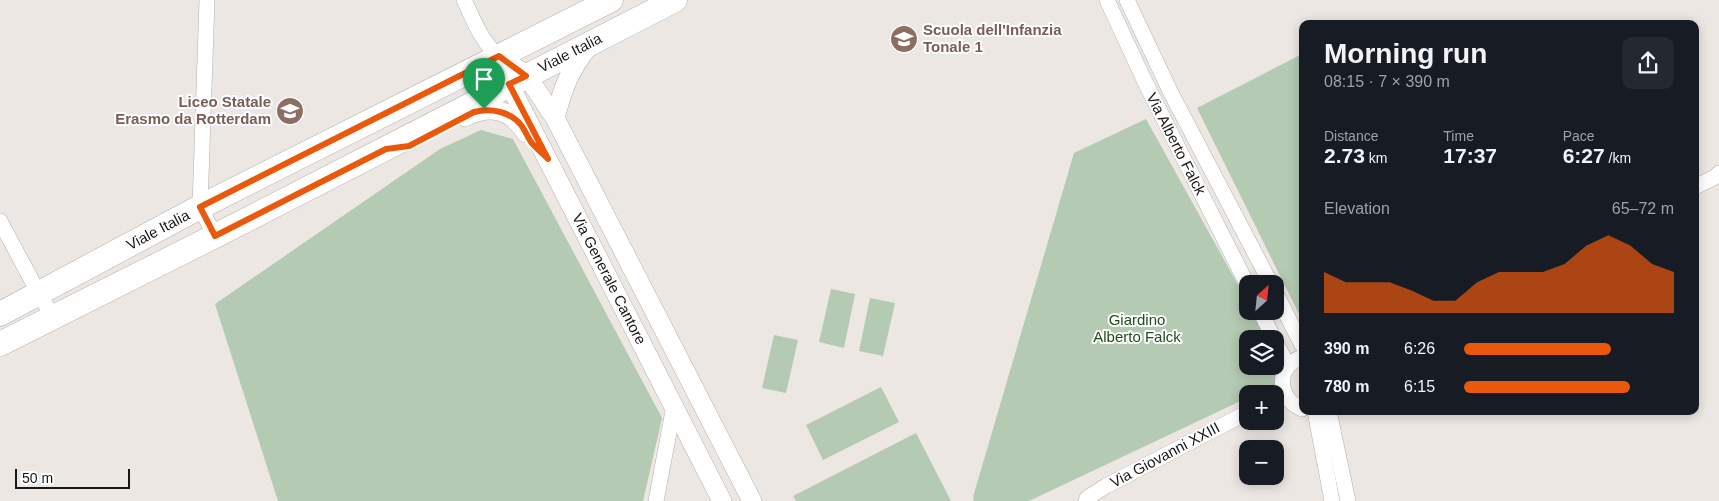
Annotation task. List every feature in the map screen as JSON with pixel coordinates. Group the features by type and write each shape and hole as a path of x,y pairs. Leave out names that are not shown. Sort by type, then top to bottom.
{"main road":[{"name":"Viale Italia","path":"0,314 200,207 611,0"},
{"name":"Viale Italia","path":"0,344 386,149 674,0"}],"street":[{"path":"207,0 200,207 215,236"},
{"name":"Via Generale Cantore","path":"464,0 493,52 499,56 518,80 555,118 752,501"},
{"name":"Via Alberto Falck","path":"1107,0 1142,77 1242,275"},
{"name":"Via Alberto Falck","path":"1127,0 1171,93 1265,275"},
{"path":"555,118 570,73 575,63 593,41"},
{"name":"Via Generale Cantore","path":"518,80 548,159 722,501"},
{"name":"Viale Italia","path":"386,149 409,146 474,112 484,109 511,115 520,124 532,143 548,159"},
{"path":"1699,185 1718,176"},
{"path":"0,221 53,317"},
{"path":"1284,310 1299,339"},
{"path":"1282,385 1288,366 1299,358"},
{"path":"1284,359 1288,366"},
{"path":"1284,398 1299,406"},
{"path":"656,501 674,406"},
{"path":"1316,415 1332,501"},
{"path":"1330,415 1348,501"},
{"name":"Via Giovanni XXIII","path":"1086,501 1087,498 1106,486 1239,417"}],"green space":[{"path":"1299,56 1299,314 1284,284 1284,275 1280,275 1197,108"},
{"name":"Giardino Alberto Falck","path":"1146,119 1239,287 1239,320 1258,320 1264,330 1239,330 1239,375 1277,375 1275,385 1239,385 1239,402 1029,501 974,501 973,497 1074,153"},
{"path":"481,130 513,139 662,418 643,501 278,501 215,304 440,149"},
{"path":"831,289 855,294 844,348 819,342"},
{"path":"870,298 895,303 883,356 859,351"},
{"path":"774,335 798,340 786,393 762,388"},
{"path":"881,387 899,422 823,460 806,425"},
{"path":"916,433 951,501 796,501 793,496"}],"place":[{"name":"Scuola dell'Infanzia Tonale 1","path":"904,39"},
{"name":"Liceo Statale Erasmo da Rotterdam","path":"290,111"}],"route":[{"path":"499,56 526,76 509,84 548,159 532,143 520,124 511,115 484,109 474,112 409,146 386,149 215,236 200,207 499,56"}]}
